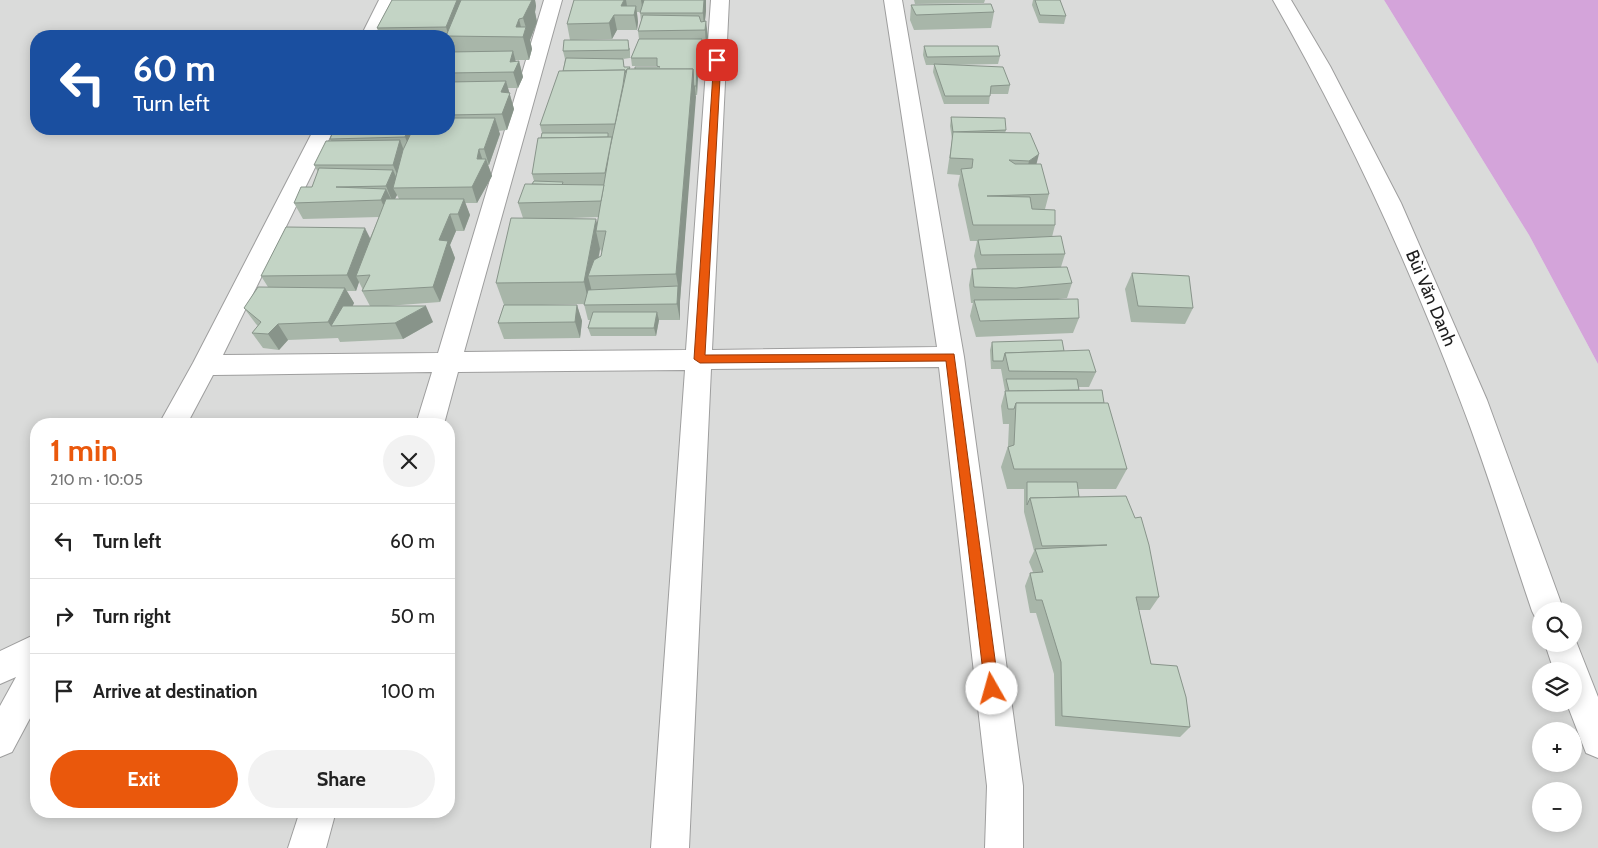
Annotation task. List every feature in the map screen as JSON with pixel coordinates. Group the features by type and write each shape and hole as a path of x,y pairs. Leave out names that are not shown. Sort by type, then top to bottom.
{"street":[{"path":"373,30 388,0"},
{"path":"432,418 553,0"},
{"path":"670,848 720,0"},
{"path":"893,0 951,357 1005,786 1004,848"},
{"name":"Bùi Văn Danh","path":"1282,0 1320,66 1390,202 1474,400 1545,602"},
{"path":"176,418 321,135"},
{"path":"205,364 951,357"},
{"path":"0,668 30,651"},
{"path":"0,740 30,685"},
{"path":"1582,699 1598,741"},
{"path":"307,848 316,818"}],"shaded area":[{"path":"0,0 1384,0 1529,235 1598,364 1598,848 0,848"},
{"path":"1384,0 1598,0 1598,364 1529,235"}],"building":[{"path":"392,0 457,0 446,27 377,28"},
{"path":"461,0 532,0 516,27 526,27 523,37 455,36 455,30 448,30"},
{"path":"574,0 624,0 621,6 636,6 634,15 614,15 609,23 567,24"},
{"path":"644,0 704,0 703,13 640,13"},
{"path":"1035,0 1060,0 1066,16 1040,15"},
{"path":"991,4 994,12 916,15 911,5"},
{"path":"643,15 699,16 701,22 706,21 705,30 638,31"},
{"path":"639,39 702,39 698,48 696,86 694,86 693,69 635,69 635,67 660,67 657,66 657,58 631,58"},
{"path":"564,40 628,40 629,50 563,51"},
{"path":"924,46 998,46 1000,56 927,57"},
{"path":"513,51 510,62 519,61 514,72 455,73 455,52"},
{"path":"566,58 623,59 624,67 630,67 626,73 625,70 563,71"},
{"path":"934,64 1003,67 1010,85 991,86 990,96 945,96"},
{"path":"627,69 693,69 676,274 588,276 594,260 601,256 606,231 596,231 610,148"},
{"path":"625,70 615,124 540,125 559,71"},
{"path":"506,81 501,92 510,93 502,114 455,115 455,82"},
{"path":"951,117 1005,118 1006,130 953,132"},
{"path":"455,118 495,118 484,149 479,149 477,159 486,159 472,187 393,188 403,150 410,135 455,135"},
{"path":"953,132 1030,133 1039,154 1029,161 1009,160 1015,164 1041,164 1049,194 987,196 1030,197 1032,209 1055,210 1055,225 973,225 961,169 972,168 973,159 950,158"},
{"path":"542,133 608,133 608,137 541,138"},
{"path":"332,135 406,135 405,137 330,139"},
{"path":"612,137 605,173 532,174 538,138"},
{"path":"400,140 393,165 314,165 326,141"},
{"path":"319,168 393,170 386,186 336,187 386,189 381,200 294,203 301,187 312,187"},
{"path":"534,181 563,182 562,185 532,184"},
{"path":"525,184 604,185 601,201 518,203"},
{"path":"386,199 464,199 458,214 450,214 439,240 448,241 433,287 362,291 370,275 356,276"},
{"path":"511,218 596,219 584,282 496,283"},
{"path":"286,227 365,228 347,275 261,276"},
{"path":"1061,236 1065,254 981,255 978,240"},
{"path":"1067,267 1072,283 1016,288 974,287 972,269"},
{"path":"1132,273 1189,276 1193,308 1138,306"},
{"path":"678,286 677,304 584,305 588,290"},
{"path":"258,287 345,288 328,322 278,324 268,334 252,333 261,322 244,308"},
{"path":"1078,299 1079,318 980,321 974,300"},
{"path":"504,305 577,305 575,322 498,323"},
{"path":"343,306 426,306 395,323 331,326"},
{"path":"593,312 657,312 654,328 588,328"},
{"path":"1062,340 1064,351 1005,353 1003,361 993,361 992,342"},
{"path":"1089,350 1096,372 1009,371 1005,353"},
{"path":"1006,379 1077,379 1079,390 1009,391"},
{"path":"1102,390 1104,403 1016,403 1014,409 1008,409 1005,391"},
{"path":"1016,403 1108,403 1127,469 1014,469 1008,447 1014,445"},
{"path":"1027,482 1077,482 1079,497 1030,498 1027,505"},
{"path":"1126,496 1135,518 1141,517 1149,545 1159,597 1136,597 1151,664 1177,666 1186,697 1190,727 1062,716 1061,662 1042,600 1036,600 1030,573 1043,572 1035,549 1107,545 1042,546 1030,498"}],"route":[{"path":"717,60 700,359 951,357 992,689"}]}
